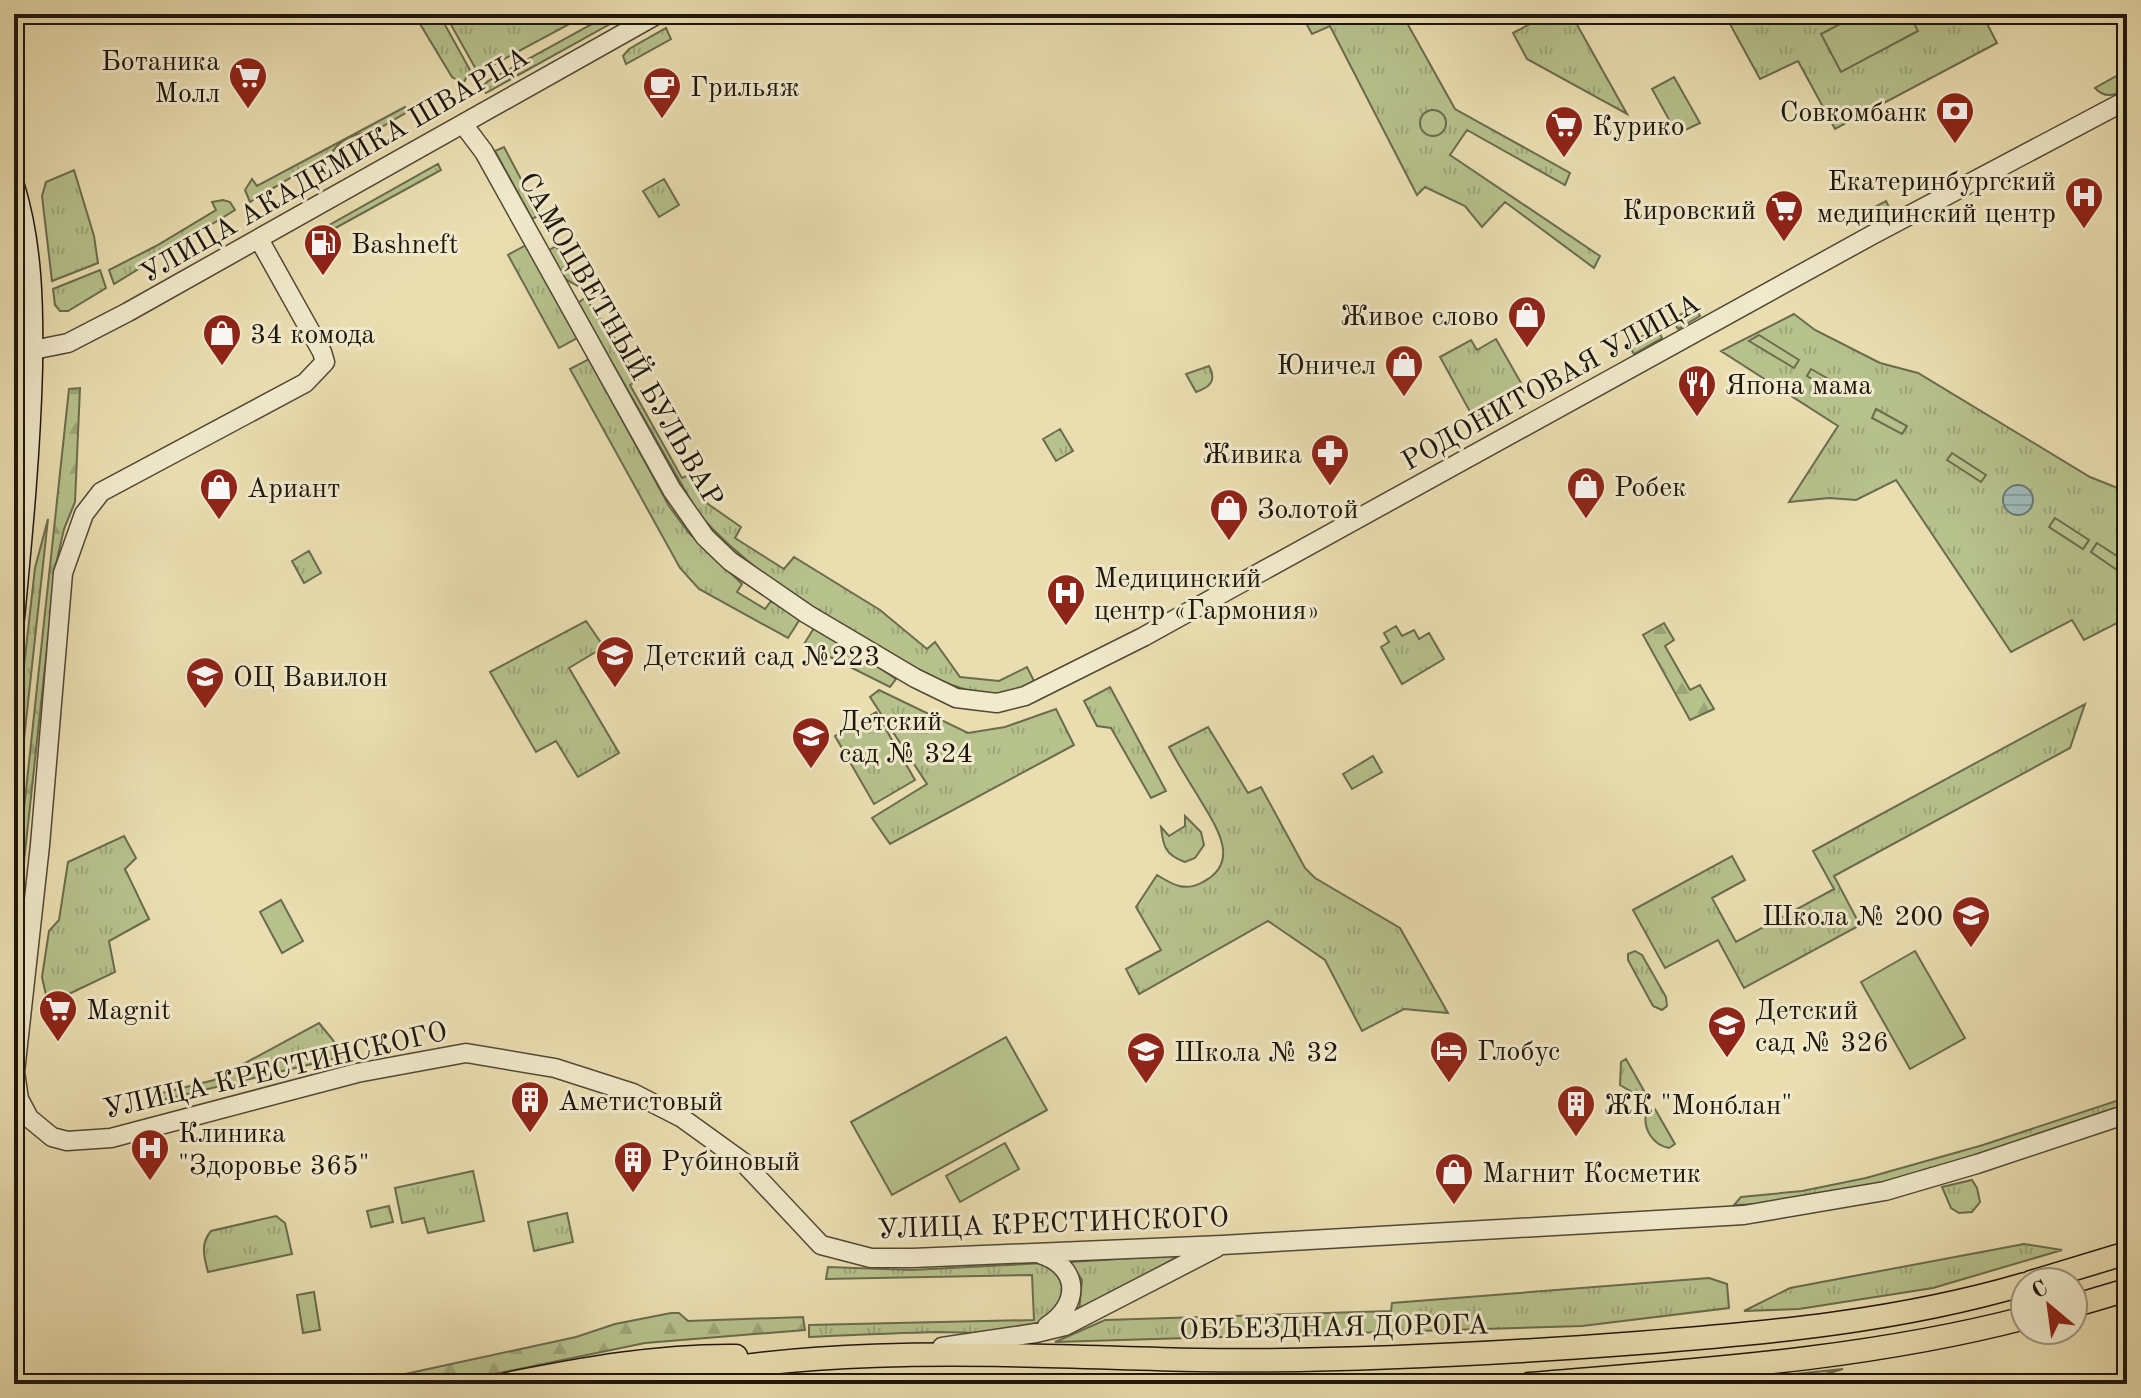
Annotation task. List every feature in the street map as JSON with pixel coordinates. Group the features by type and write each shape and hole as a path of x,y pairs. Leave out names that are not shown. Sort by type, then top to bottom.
{"main road":[{"path":"14,186 22,212 29,266 33,350 28,464 14,618"},
{"path":"2084,1266 2127,1253"},
{"name":"ОБЪЕЗДНАЯ ДОРОГА","path":"640,1384 682,1374 833,1357 901,1354 1268,1361 1493,1354 1879,1319 2009,1288"},
{"path":"2089,1301 2127,1290"},
{"path":"1529,1384 1821,1355 1930,1340 2009,1322"},
{"path":"507,1384 561,1373 690,1356 833,1357"}],"street":[{"name":"УЛИЦА АКАДЕМИКА ШВАРЦА","path":"33,350 68,343 260,241 540,78 658,14"},
{"name":"РОДОНИТОВАЯ УЛИЦА","path":"997,703 1025,696 1143,637 1872,235 2127,100"},
{"name":"САМОЦВЕТНЫЙ БУЛЬВАР","path":"463,124 484,152 672,490 705,537 730,561 807,614 915,678 956,698 997,703"},
{"name":"УЛИЦА КРЕСТИНСКОГО","path":"260,241 325,362 305,383 101,492 84,514 63,573 40,845 15,1072 19,1099 29,1118 52,1137 67,1141 111,1138 357,1073 466,1053 555,1068 633,1093 682,1118 743,1162 821,1245 871,1258 1222,1245 1744,1215 1885,1191 2127,1114"},
{"path":"901,1354 1065,1326 1222,1245"},
{"path":"1036,1333 1067,1310 1070,1290 1067,1271 1058,1261 1037,1253"}],"green space":[{"path":"414,14 439,14 470,70 463,84 452,77"},
{"path":"445,14 588,14 478,73"},
{"path":"610,14 628,14 486,93 482,87 488,81"},
{"path":"1301,14 1402,14 1455,109 1570,173 1565,185 1467,130 1450,155 1600,256 1594,268 1505,202 1482,227 1465,206 1425,187 1417,195 1330,26 1312,34"},
{"path":"1549,14 1571,14 1627,114 1527,59 1513,33"},
{"path":"1859,14 1909,14 1918,31 1841,72 1821,34"},
{"path":"1982,14 1997,43 1835,129 1798,61 1760,79 1725,15"},
{"path":"666,28 671,39 626,64 623,56 629,49"},
{"path":"2127,70 2127,90 2106,95 2095,88"},
{"path":"1674,77 1700,123 1677,134 1652,89"},
{"path":"405,107 407,112 370,134 348,138 332,153 250,202 245,190 252,179 257,186"},
{"path":"1433,110 1442,114 1446,123 1442,132 1433,136 1424,132 1420,123 1424,114"},
{"path":"504,147 540,215 532,219 495,151"},
{"path":"438,164 441,170 310,242 308,237"},
{"path":"74,170 94,236 98,263 52,281 42,196 46,182"},
{"path":"664,179 679,205 659,217 643,191"},
{"path":"1886,201 1891,211 1877,219 1865,212"},
{"path":"212,202 230,202 235,210 114,284 109,270 216,210"},
{"path":"526,245 577,338 559,348 508,255"},
{"path":"556,246 578,286 563,278 548,251"},
{"path":"100,270 106,288 68,311 60,311 55,305 53,289"},
{"path":"586,297 597,317 605,321 638,380 630,385 682,478 691,474 708,504 741,527 735,538 784,569 794,557 880,610 927,649 935,642 960,677 999,681 1027,667 1034,681 1020,688 993,694 966,690 939,680 835,621 748,561 698,513 578,303"},
{"path":"1694,306 1700,316 1678,329 1672,320"},
{"path":"1794,314 1815,330 1880,363 1918,373 2090,477 2127,489 2127,618 2084,640 2072,620 2011,652 1896,480 1856,500 1829,498 1789,502 1838,426 1721,351"},
{"path":"1657,328 1662,338 1634,354 1628,344"},
{"path":"1759,335 1799,360 1794,368 1749,341"},
{"path":"1496,339 1525,390 1474,419 1440,357 1471,340 1477,350"},
{"path":"589,359 669,506 689,533 742,584 737,592 765,609 771,601 800,619 788,638 699,589 680,568 570,369"},
{"path":"1209,366 1211,383 1196,392 1186,374"},
{"path":"1811,369 1841,386 1836,394 1807,376"},
{"path":"80,388 75,502 64,529 56,564 14,955 14,902 69,389"},
{"path":"1876,409 1907,426 1902,434 1872,418"},
{"path":"1060,429 1073,451 1056,461 1043,439"},
{"path":"1952,453 1986,475 1981,482 1947,460"},
{"path":"2055,518 2089,540 2083,549 2049,527"},
{"path":"48,519 14,831 14,756 35,568"},
{"path":"2097,543 2123,560 2117,570 2091,552"},
{"path":"309,551 321,573 304,583 292,561"},
{"path":"586,621 604,647 569,668 619,753 578,777 556,741 536,752 490,672"},
{"path":"1664,623 1674,640 1665,646 1690,690 1700,685 1714,709 1690,720 1643,635"},
{"path":"1396,626 1402,636 1414,630 1419,639 1429,633 1444,659 1402,684 1381,647 1389,642 1384,633"},
{"path":"814,628 896,679 890,687 804,644"},
{"path":"1110,687 1166,791 1151,798 1111,728 1097,726 1084,701"},
{"path":"879,690 968,733 1005,727 1056,709 1074,745 890,844 872,818 927,784 870,697"},
{"path":"2085,704 2070,748 1834,876 1860,925 1744,988 1718,940 1665,968 1633,910 1732,856 1745,880 1712,898 1736,942 1834,889 1813,851"},
{"path":"876,712 915,780 874,804 835,736"},
{"path":"1208,727 1248,793 1261,787 1305,868 1315,878 1400,928 1448,1013 1404,1009 1362,1031 1325,960 1268,921 1139,994 1126,969 1161,950 1136,907 1157,875 1174,884 1190,887 1203,882 1221,864 1222,842 1217,830 1169,747"},
{"path":"1373,756 1382,772 1352,789 1343,774"},
{"path":"1185,816 1201,832 1204,845 1195,858 1185,862 1166,849 1161,827 1169,836 1185,826"},
{"path":"124,836 136,858 125,869 149,919 109,941 115,972 48,1004 42,977 49,931 59,920 68,862"},
{"path":"281,900 303,941 282,953 260,912"},
{"path":"1635,951 1642,955 1666,997 1667,1006 1662,1010 1653,1006 1628,960 1628,954"},
{"path":"1915,951 1965,1038 1910,1069 1861,982"},
{"path":"319,1023 333,1040 341,1057 162,1100 162,1093 214,1080"},
{"path":"1006,1037 1047,1110 892,1195 851,1122"},
{"path":"1626,1059 1647,1096 1642,1098 1620,1085 1621,1062"},
{"path":"2119,1100 2120,1106 2111,1112 1878,1185 1782,1202 1734,1205 1741,1197 1802,1191 1866,1178 1983,1145"},
{"path":"1655,1109 1675,1144 1669,1148 1658,1144 1648,1131 1646,1114"},
{"path":"1005,1143 1019,1169 960,1202 946,1176"},
{"path":"473,1171 484,1221 428,1233 424,1218 402,1223 395,1188"},
{"path":"1972,1180 1980,1202 1972,1212 1959,1213 1951,1208 1942,1187"},
{"path":"389,1206 393,1222 371,1227 367,1211"},
{"path":"567,1213 573,1242 534,1251 528,1222"},
{"path":"276,1216 285,1223 292,1254 208,1272 204,1246 211,1231"},
{"path":"2024,1244 2062,1250 1933,1288 1799,1309 1744,1311 1790,1288"},
{"path":"1181,1255 1079,1311 1082,1280 1070,1262"},
{"path":"1044,1263 1059,1278 1062,1299 1050,1316 1031,1327 997,1333 809,1337 809,1325 1034,1320 1032,1275 826,1279 828,1267 912,1270"},
{"path":"1709,1278 1727,1284 1729,1308 1582,1326 1055,1342 1105,1320 1391,1311 1392,1303"},
{"path":"314,1292 320,1330 303,1333 297,1295"},
{"path":"679,1313 688,1321 803,1317 805,1330 645,1343 446,1384 359,1384 576,1337 615,1324"},
{"path":"1843,1369 1792,1384 1697,1384"}],"water":[{"path":"2018,485 2024,486 2032,494 2032,506 2024,514 2018,515 2012,514 2004,506 2003,500 2004,494 2012,486"}],"place":[{"name":"Ботаника Молл","path":"248,110"},
{"name":"Грильяж","path":"662,120"},
{"name":"Совкомбанк","path":"1955,145"},
{"name":"Курико","path":"1564,159"},
{"name":"Екатеринбургский медицинский центр","path":"2084,230"},
{"name":"Кировский","path":"1784,243"},
{"name":"Bashneft","path":"323,277"},
{"name":"Живое слово","path":"1527,349"},
{"name":"34 комода","path":"222,367"},
{"name":"Юничел","path":"1404,398"},
{"name":"Япона мама","path":"1697,418"},
{"name":"Живика","path":"1330,487"},
{"name":"Робек","path":"1586,520"},
{"name":"Ариант","path":"219,521"},
{"name":"Золотой","path":"1229,542"},
{"name":"Медицинский центр «Гармония»","path":"1066,627"},
{"name":"Детский сад №223","path":"615,689"},
{"name":"ОЦ Вавилон","path":"205,710"},
{"name":"Детский сад № 324","path":"811,770"},
{"name":"Школа № 200","path":"1971,949"},
{"name":"Magnit","path":"58,1043"},
{"name":"Детский сад № 326","path":"1727,1059"},
{"name":"Глобус","path":"1449,1084"},
{"name":"Школа № 32","path":"1146,1085"},
{"name":"Аметистовый","path":"530,1134"},
{"name":"ЖК \"Монблан\"","path":"1576,1138"},
{"name":"Клиника \"Здоровье 365\"","path":"150,1182"},
{"name":"Рубиновый","path":"633,1194"},
{"name":"Магнит Косметик","path":"1454,1206"}]}
